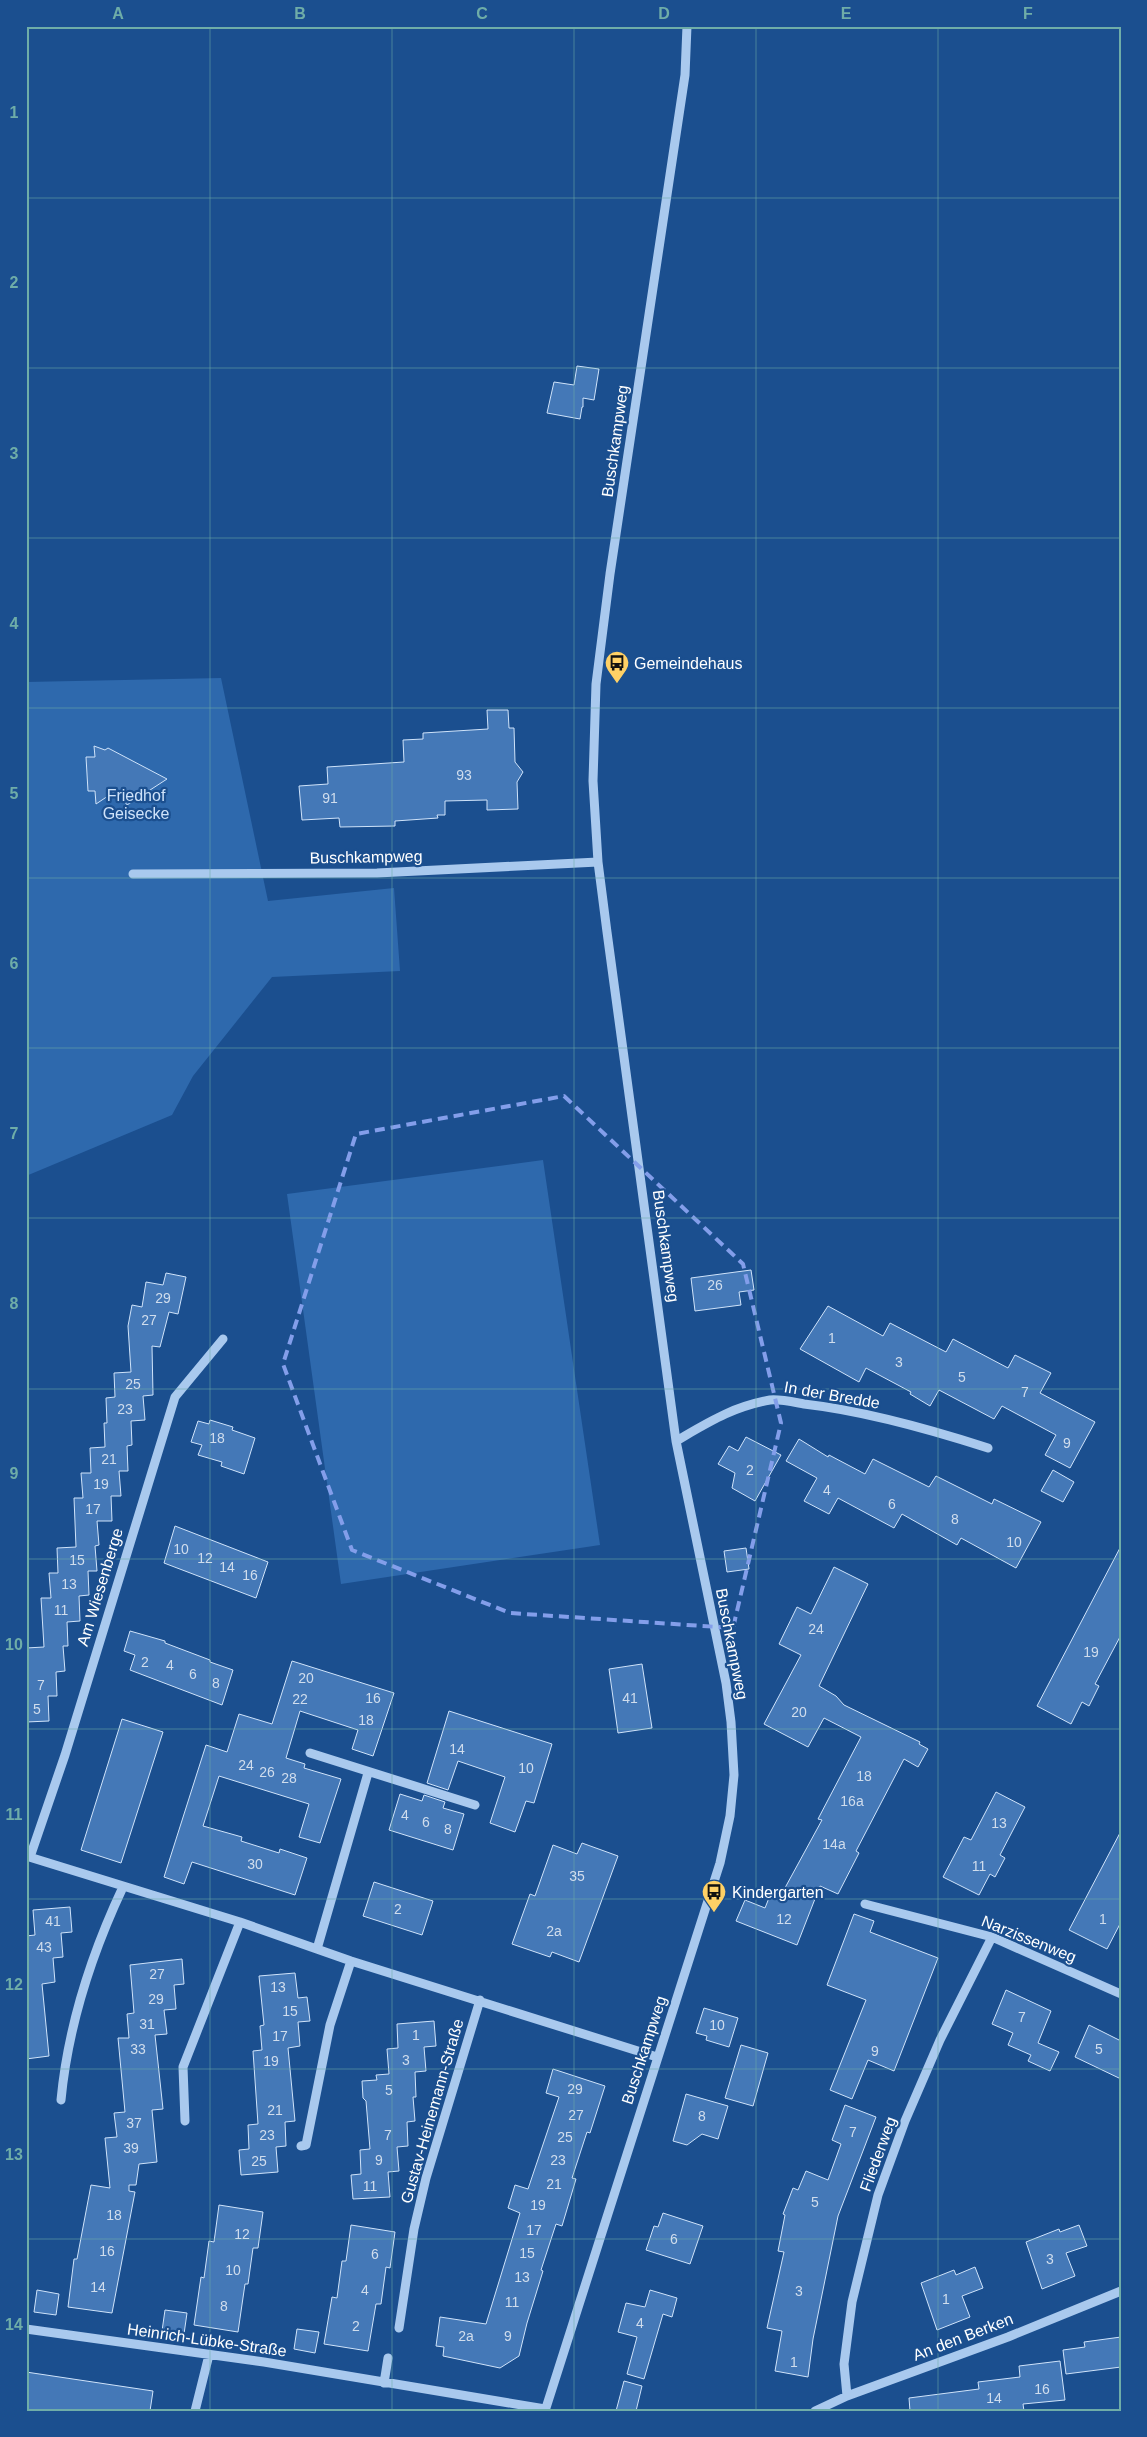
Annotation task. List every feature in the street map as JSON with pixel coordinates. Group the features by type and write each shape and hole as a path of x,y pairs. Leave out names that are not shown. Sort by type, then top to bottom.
{"street":[{"name":"Buschkampweg","path":"545,2410 720,1862 730,1816 734,1774 726,1683 676,1441 598,862 593,780 596,684 610,574 684,75 687,26"},
{"name":"Buschkampweg","path":"133,874 377,873 598,862"},
{"name":"Am Wiesenberge","path":"28,1857 65,1755 175,1397 223,1338"},
{"name":"In der Bredde","path":"676,1441 729,1411 772,1400 821,1406 872,1417 938,1432 988,1448"},
{"path":"310,1753 368,1773 475,1805"},
{"path":"317,1949 368,1773"},
{"name":"Gustav-Heinemann-Straße","path":"28,1857 240,1922 351,1961 658,2057"},
{"path":"61,2100 70,2042 86,1984 101,1933 123,1887"},
{"name":"Narzissenweg","path":"866,1904 992,1937 1121,1994"},
{"path":"186,2121 183,2068 240,1922"},
{"name":"Fliederweg","path":"848,2396 844,2364 852,2302 878,2195 905,2121 940,2040 992,1937"},
{"path":"301,2146 306,2145 330,2025 351,1961"},
{"name":"Gustav-Heinemann-Straße","path":"399,2328 414,2229 426,2178 480,2000"},
{"name":"An den Berken","path":"814,2411 848,2396 1008,2337 1121,2291"},
{"name":"Heinrich-Lübke-Straße","path":"26,2329 209,2355 545,2410"},
{"path":"195,2411 209,2355"},
{"path":"384,2383 388,2358"}],"highlighted area":[{"path":"564,1096 743,1264 781,1423 733,1628 510,1613 352,1550 283,1364 356,1134"}],"green space":[{"name":"Friedhof Geisecke","path":"221,678 268,901 394,888 400,971 272,977 193,1076 172,1115 26,1176 26,682"},
{"path":"543,1160 600,1545 341,1584 287,1194"}],"building":[{"path":"577,366 599,369 594,400 583,398 580,419 547,413 554,382 574,385"},
{"path":"487,710 508,710 509,728 514,728 515,762 523,772 517,782 518,809 487,810 487,800 445,801 445,815 437,815 438,818 395,821 395,826 340,827 339,818 302,820 299,786 328,784 327,767 404,762 403,740 423,739 423,733 488,729"},
{"path":"94,746 105,750 108,748 167,779 127,805 117,790 96,804 95,791 88,791 86,757 95,757"},
{"path":"751,1270 754,1290 739,1292 741,1305 695,1311 691,1278"},
{"path":"166,1273 186,1277 178,1314 169,1312 160,1347 152,1346 153,1395 143,1396 145,1420 131,1421 132,1445 127,1446 128,1471 119,1471 121,1496 111,1496 112,1521 97,1521 99,1545 95,1546 97,1571 88,1571 89,1595 79,1596 80,1621 67,1622 68,1646 63,1646 65,1671 56,1672 57,1696 48,1696 49,1721 26,1722 26,1648 44,1647 41,1598 51,1598 49,1573 58,1573 57,1548 76,1547 74,1498 83,1498 81,1473 91,1473 90,1448 105,1447 104,1423 107,1423 106,1398 115,1397 114,1373 131,1372 128,1326 132,1305 142,1307 146,1282 163,1285"},
{"path":"828,1306 883,1336 890,1323 946,1352 953,1339 1008,1368 1015,1355 1051,1373 1040,1393 1095,1422 1070,1468 1045,1455 1056,1435 1002,1406 994,1419 939,1390 930,1406 910,1394 911,1392 866,1368 859,1382 800,1349"},
{"path":"210,1420 233,1427 232,1430 255,1438 244,1474 221,1466 222,1462 198,1455 202,1445 191,1442 198,1421 209,1424"},
{"path":"746,1437 781,1455 755,1501 732,1488 735,1473 718,1464 729,1446 738,1451"},
{"path":"799,1439 828,1457 829,1455 865,1474 873,1459 929,1487 936,1476 992,1504 994,1499 1041,1522 1016,1568 961,1538 957,1545 902,1514 894,1528 838,1498 829,1514 804,1501 817,1478 786,1461"},
{"path":"1053,1470 1074,1482 1063,1502 1041,1491"},
{"path":"175,1526 268,1562 256,1598 164,1563"},
{"path":"1121,1546 1121,1635 1095,1684 1099,1686 1089,1706 1082,1702 1071,1724 1037,1706"},
{"path":"746,1548 749,1569 727,1572 724,1551"},
{"path":"834,1567 868,1584 819,1686 836,1696 844,1705 920,1742 919,1744 928,1749 918,1767 904,1759 856,1851 859,1853 838,1894 820,1886 797,1945 736,1921 745,1900 765,1908 771,1893 780,1897 822,1820 818,1819 861,1737 824,1718 808,1747 764,1724 801,1655 779,1644 797,1607 811,1614"},
{"path":"130,1631 165,1641 165,1643 233,1670 222,1705 130,1670 135,1655 124,1651"},
{"path":"292,1661 394,1693 373,1756 352,1749 358,1730 300,1711 286,1758 305,1764 304,1768 341,1779 320,1843 299,1837 309,1804 219,1776 203,1826 242,1837 241,1841 279,1853 280,1849 307,1858 295,1895 192,1862 184,1884 164,1877 206,1745 227,1752 239,1714 272,1724"},
{"path":"642,1664 652,1728 618,1733 609,1669"},
{"path":"449,1711 552,1744 534,1803 526,1801 515,1832 490,1823 505,1777 458,1761 448,1790 427,1783"},
{"path":"122,1719 163,1732 121,1863 81,1850"},
{"path":"996,1792 1025,1807 1000,1855 1005,1858 995,1877 990,1874 979,1895 943,1877 964,1837 971,1840"},
{"path":"400,1794 422,1801 424,1795 445,1802 443,1808 464,1814 453,1850 389,1830"},
{"path":"1121,1831 1121,1922 1107,1949 1069,1930"},
{"path":"582,1843 618,1856 579,1962 552,1952 550,1957 512,1944 530,1894 535,1896 553,1845 577,1854"},
{"path":"374,1882 433,1901 422,1935 363,1916"},
{"path":"70,1907 72,1932 61,1933 63,1957 53,1958 55,1982 42,1984 49,2056 26,2059 26,1936 35,1935 33,1910"},
{"path":"854,1914 874,1921 870,1932 938,1958 894,2071 868,2060 852,2099 830,2090 866,2000 827,1985"},
{"path":"182,1959 184,1984 174,1985 176,2009 164,2010 167,2034 155,2035 163,2109 152,2110 157,2162 139,2164 136,2185 129,2185 129,2191 135,2192 112,2313 68,2307 74,2259 77,2259 91,2185 110,2188 105,2138 117,2137 114,2113 125,2112 118,2038 129,2038 127,2014 134,2013 130,1965"},
{"path":"295,1973 298,1998 307,1997 310,2021 298,2022 300,2046 288,2048 295,2121 285,2122 286,2146 276,2147 278,2172 241,2175 239,2150 249,2149 248,2125 258,2124 253,2051 262,2050 260,2026 264,2025 259,1976"},
{"path":"1006,1990 1051,2011 1038,2043 1059,2052 1050,2071 1028,2061 1031,2055 1008,2045 1013,2033 992,2024"},
{"path":"704,2008 738,2018 729,2047 706,2040 707,2036 696,2033"},
{"path":"434,2021 436,2046 424,2047 426,2071 415,2072 416,2097 413,2097 415,2121 407,2122 408,2146 397,2147 399,2171 388,2172 390,2197 353,2199 351,2175 361,2174 360,2150 370,2149 366,2101 363,2098 362,2081 377,2080 376,2075 389,2074 387,2049 398,2048 397,2024"},
{"path":"1089,2025 1121,2041 1121,2079 1075,2057"},
{"path":"741,2045 768,2053 753,2106 725,2098"},
{"path":"553,2069 605,2086 590,2133 587,2132 572,2178 576,2179 562,2226 556,2224 541,2270 543,2271 519,2356 500,2368 443,2356 444,2347 436,2346 440,2317 486,2324 520,2213 508,2208 515,2185 528,2189 559,2097 546,2093"},
{"path":"686,2094 728,2106 718,2139 702,2134 687,2145 673,2141"},
{"path":"845,2105 876,2117 838,2216 813,2339 808,2377 775,2371 782,2331 767,2328 784,2252 778,2251 785,2215 783,2214 793,2188 798,2190 806,2171 828,2180 841,2144 832,2140"},
{"path":"219,2205 263,2212 258,2248 253,2248 248,2284 245,2284 238,2332 194,2325 201,2277 204,2278 209,2241 214,2242"},
{"path":"663,2213 703,2226 690,2264 646,2250 654,2226 658,2227"},
{"path":"351,2225 395,2232 390,2268 386,2267 381,2304 376,2304 368,2351 324,2344 332,2297 337,2298 342,2261 346,2261"},
{"path":"1079,2225 1087,2246 1066,2253 1075,2276 1042,2289 1026,2242 1059,2229 1060,2232"},
{"path":"975,2267 983,2288 962,2296 970,2317 937,2330 921,2283 954,2270 956,2275"},
{"path":"37,2290 59,2294 56,2315 34,2312"},
{"path":"650,2290 677,2298 672,2317 663,2314 644,2379 627,2374 637,2337 618,2332 626,2303 645,2307"},
{"path":"165,2310 187,2313 184,2334 162,2331"},
{"path":"297,2329 319,2332 315,2353 294,2349"},
{"path":"1121,2337 1121,2367 1066,2374 1063,2350 1085,2347 1084,2342"},
{"path":"1060,2361 1065,2400 1023,2404 1024,2411 910,2411 909,2398 979,2389 978,2382 1020,2377 1019,2366"},
{"path":"26,2372 153,2391 150,2411 26,2411"},
{"path":"624,2381 642,2386 636,2411 616,2411"}],"place":[{"name":"Gemeindehaus","path":"617,684"},
{"name":"Kindergarten","path":"714,1913"}]}
